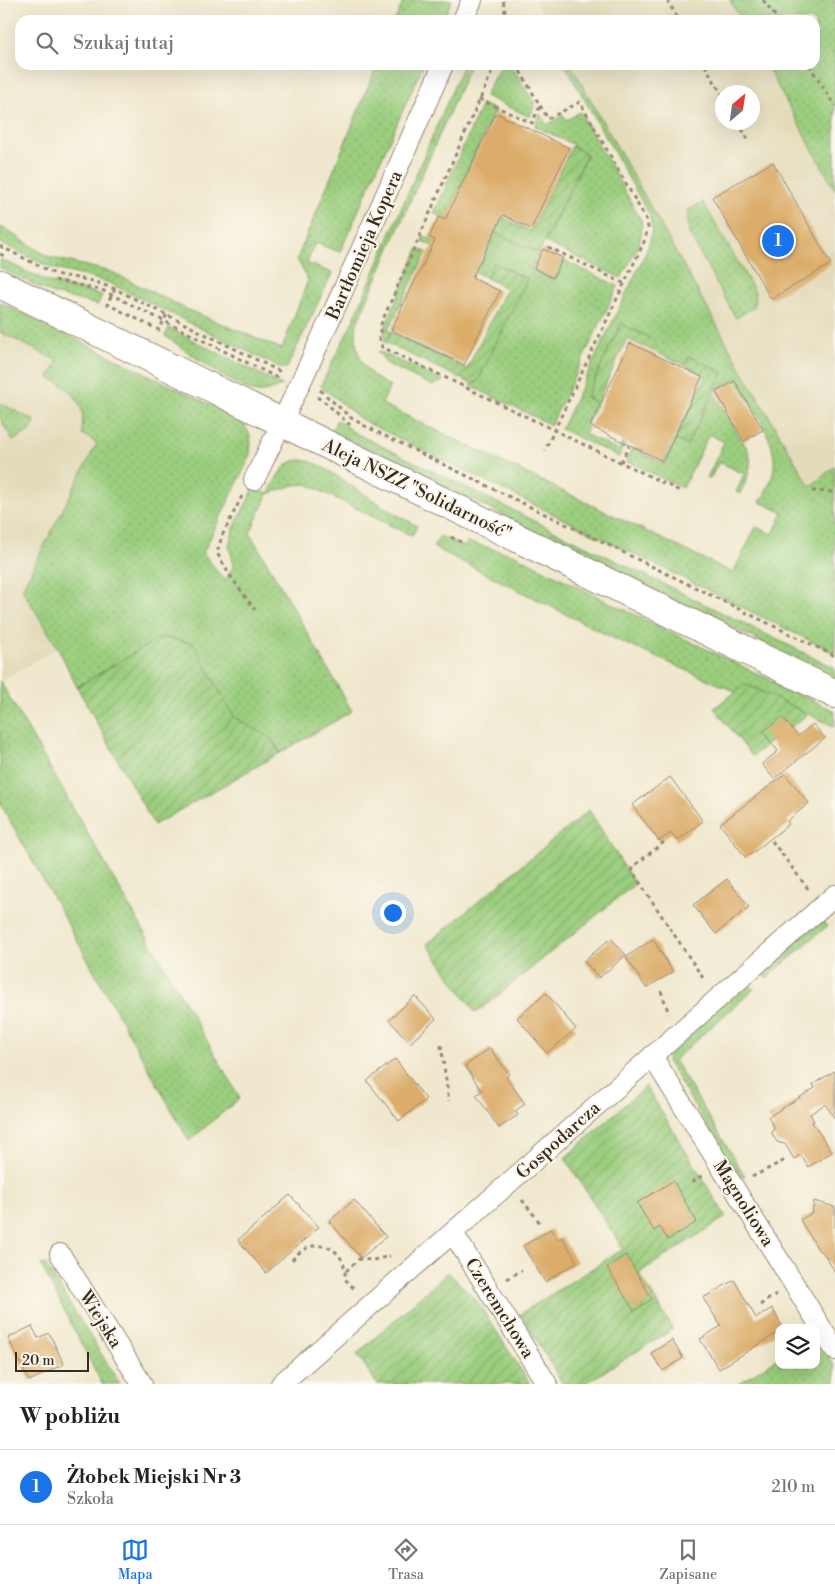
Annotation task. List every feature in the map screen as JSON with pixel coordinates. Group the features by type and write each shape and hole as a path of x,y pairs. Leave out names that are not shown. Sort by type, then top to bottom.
{"street":[{"path":"465,15 472,0"},
{"name":"Bartłomieja Kopera","path":"254,480 354,270 441,70"},
{"name":"Aleja NSZZ \"Solidarność\"","path":"0,284 835,694"},
{"name":"Gospodarcza","path":"281,1384 829,900"},
{"name":"Magnoliowa","path":"652,1056 835,1350"},
{"name":"Czeremchowa","path":"453,1233 547,1384"},
{"name":"Wiejska","path":"60,1254 142,1384"}],"path":[{"path":"503,0 505,11 503,15"},
{"path":"667,0 676,15"},
{"path":"763,0 774,15"},
{"path":"493,70 381,324 379,331 382,348 680,491"},
{"path":"708,70 716,85"},
{"path":"812,70 835,106"},
{"path":"520,71 548,119 580,102 648,221 647,235 625,284 545,450"},
{"path":"480,98 532,123 540,106"},
{"path":"743,130 749,141"},
{"path":"0,246 55,274 93,281 115,289 283,373 287,373 290,370 301,382 356,429"},
{"path":"548,248 625,284"},
{"path":"0,254 9,258"},
{"path":"53,280 104,291 211,345 301,382 318,384 322,392 350,417 365,426 835,656"},
{"path":"115,289 107,304 159,330 167,314"},
{"path":"621,462 629,446"},
{"path":"254,480 244,492 222,536 217,553 229,574 255,610"},
{"path":"812,491 835,492"},
{"path":"772,841 829,900"},
{"path":"664,842 634,866 632,871 717,998"},
{"path":"441,1045 449,1102"},
{"path":"733,1186 787,1159"},
{"path":"508,1184 541,1224"},
{"path":"292,1260 308,1246 320,1245 333,1250 344,1262 345,1279 370,1307"},
{"path":"346,1271 359,1259 381,1259 398,1253"}],"shaded area":[{"path":"534,0 730,0 738,15 542,15"},
{"path":"574,70 769,70 835,190 835,466 810,487 738,363"},
{"path":"0,314 129,379 22,589 58,648 0,681"}],"green space":[{"path":"404,0 452,0 445,15 397,15"},
{"path":"730,0 835,0 835,190 769,70 820,70 820,15 738,15"},
{"path":"375,70 421,70 340,252 315,243 307,263 332,273 287,368 281,368 107,282 52,268 0,243 0,226 49,257 112,272 184,308 282,349 308,280 297,259"},
{"path":"461,70 468,70 357,323 358,353 362,361 372,375 390,386 382,404 733,573 756,527 773,534 783,513 760,502 769,485 774,467 774,456 767,433 736,379 713,392 750,456 749,472 740,494 736,492 744,474 719,462 710,479 707,478 724,442 709,434 683,488 626,461 632,448 663,463 675,439 687,445 722,373 689,357 685,365 651,350 656,341 622,324 586,397 597,403 586,425 588,427 585,434 619,451 622,443 625,445 619,457 561,429 648,248 652,230 650,216 568,70 574,70 738,363 810,487 835,466 835,653 368,423 356,415 323,390 321,385 353,321"},
{"path":"514,70 535,104 530,117 485,96 497,71"},
{"path":"482,104 495,110 449,211 539,253 532,269 554,279 563,260 618,286 551,425 471,386 478,381 527,279 494,263 487,278 467,268 469,263 422,241 424,236 481,263 492,240 434,213"},
{"path":"580,112 641,220 642,228 639,243 621,278 545,242 587,154 573,147 574,145 535,126 540,114 547,125 563,115 567,120"},
{"path":"572,146 587,154 539,253 449,211 456,195 531,231"},
{"path":"703,202 755,292 754,307 736,318 689,234 687,211"},
{"path":"418,249 427,252 388,330 391,332 386,343 384,342 385,327"},
{"path":"0,259 49,282 102,295 98,305 53,294 0,268"},
{"path":"493,263 527,279 478,381 472,384 386,343 391,332 467,369 506,288 487,278"},
{"path":"0,302 235,417 244,425 249,433 251,442 248,461 203,553 225,581 234,565 229,545 234,528 254,488 268,494 250,533 352,711 280,753 272,739 234,717 193,643 161,637 77,687 58,648 22,589 97,443 82,434 82,411 76,398 62,385 49,378 58,361 0,332"},
{"path":"621,324 656,341 651,350 627,339 597,403 586,397"},
{"path":"169,328 282,385 269,391 256,392 248,390 210,368 165,336"},
{"path":"378,351 443,381 433,386 389,365"},
{"path":"689,356 723,373 687,445 675,439 705,376 685,365"},
{"path":"0,403 35,421 31,430 13,441 0,418"},
{"path":"337,420 355,433 835,668 835,678 331,431"},
{"path":"301,460 321,466 417,526 412,536 307,484 294,485 268,494 282,469 294,461"},
{"path":"440,536 465,547 467,542 515,555 835,711 835,727 746,684 736,692 617,640 433,547"},
{"path":"161,637 193,643 234,717 272,739 280,753 154,825 77,687"},
{"path":"0,681 240,1098 189,1141 0,803"},
{"path":"746,684 808,714 752,756 714,708"},
{"path":"589,810 635,884 476,1013 427,944"},
{"path":"821,920 827,926 767,978 764,974 769,965"},
{"path":"747,983 754,989 674,1060 745,1176 738,1176 667,1061 669,1051"},
{"path":"646,1086 726,1217 639,1273 673,1329 584,1384 563,1384 520,1314 623,1249 565,1158"},
{"path":"45,1264 120,1384 102,1384 41,1265"},
{"path":"448,1272 477,1301 530,1384 377,1384 357,1354"},
{"path":"820,1344 835,1367 835,1384 738,1384 775,1360 775,1369 820,1369"}],"building":[{"path":"496,113 569,148 531,229 503,215 472,278 500,291 464,365 391,330 435,240 429,237 439,217 445,220"},
{"path":"773,162 831,264 771,299 712,197"},
{"path":"543,249 563,258 553,278 534,268"},
{"path":"630,343 702,377 663,461 590,426"},
{"path":"735,381 763,430 744,441 716,392"},
{"path":"782,717 798,736 813,724 825,738 774,779 762,764 778,751 763,732"},
{"path":"785,774 809,803 787,821 789,824 746,858 720,824"},
{"path":"670,777 703,821 677,841 671,833 659,841 632,805"},
{"path":"727,879 749,907 716,934 693,905"},
{"path":"611,938 626,955 599,978 584,961"},
{"path":"653,939 673,972 646,988 626,957"},
{"path":"546,993 576,1029 547,1053 517,1018"},
{"path":"415,996 436,1019 410,1043 389,1020"},
{"path":"490,1048 509,1074 506,1077 525,1104 515,1111 518,1115 499,1128 476,1095 482,1091 465,1066"},
{"path":"395,1059 426,1099 399,1121 367,1081"},
{"path":"835,1071 835,1119 825,1104 810,1114 814,1121 812,1122 832,1152 808,1167 801,1155 794,1159 785,1144 777,1142 772,1134 774,1127 768,1117 815,1088 813,1084"},
{"path":"673,1181 697,1222 668,1240 660,1227 654,1231 637,1203"},
{"path":"290,1195 319,1227 266,1273 238,1240"},
{"path":"354,1200 386,1237 361,1258 329,1221"},
{"path":"814,1201 835,1207 835,1272 800,1220 812,1213"},
{"path":"551,1229 557,1240 562,1237 577,1262 545,1282 523,1246"},
{"path":"626,1255 652,1299 634,1311 607,1267"},
{"path":"734,1280 756,1318 772,1308 781,1324 775,1324 775,1334 719,1369 700,1339 721,1326 703,1298"},
{"path":"32,1326 38,1338 49,1333 64,1364 29,1381 8,1338"},
{"path":"672,1340 683,1358 663,1371 651,1353"}],"place":[{"name":"Żłobek Miejski Nr 3","path":"778,241"}]}
